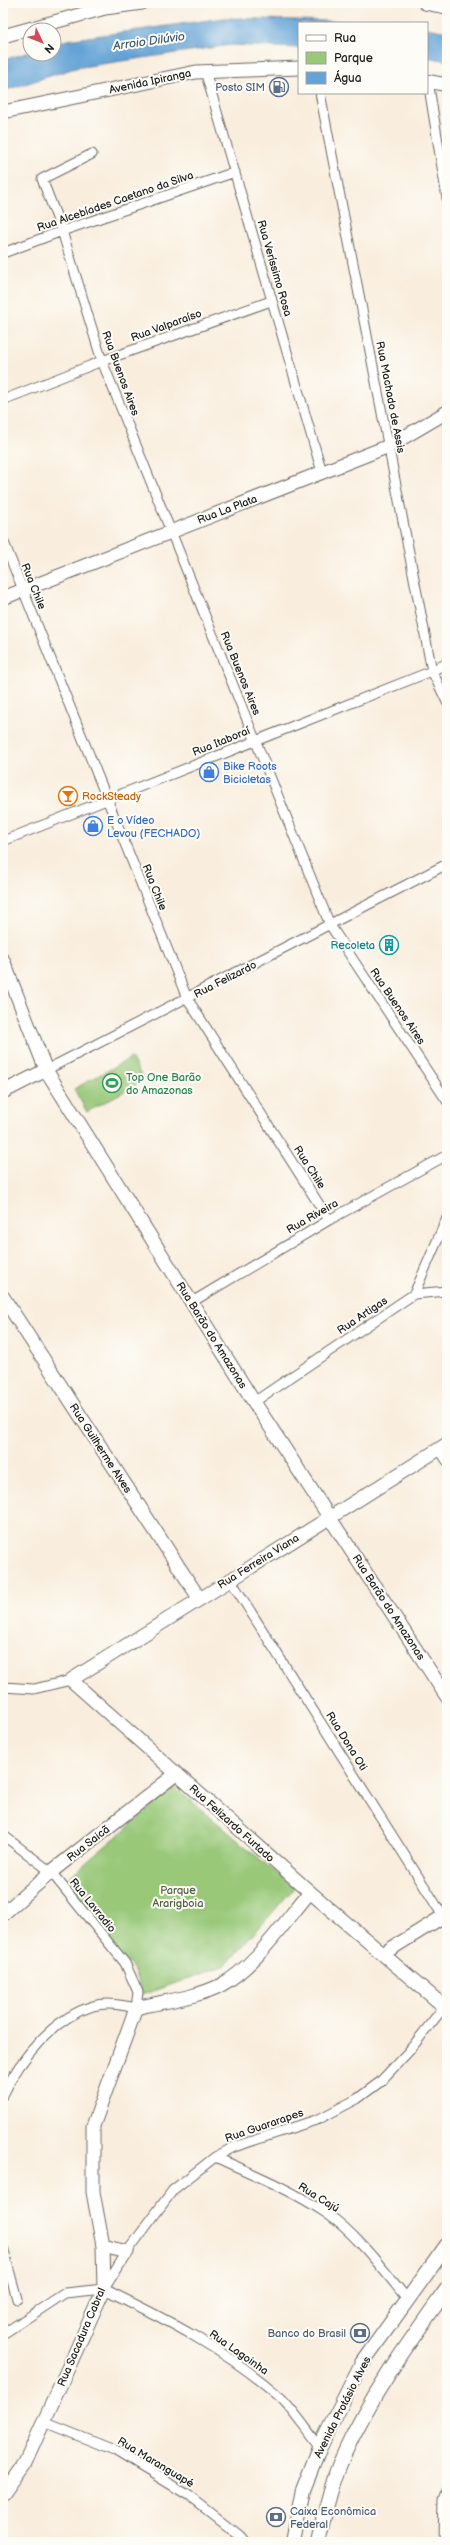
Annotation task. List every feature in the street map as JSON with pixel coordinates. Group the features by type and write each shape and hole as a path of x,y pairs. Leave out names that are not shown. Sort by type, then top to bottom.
{"main road":[{"name":"Avenida Protásio Alves","path":"293,2542 303,2490 320,2447 362,2363 447,2245"},
{"path":"318,2542 326,2508 345,2452 385,2377 447,2289"}],"street":[{"path":"3,36 105,8 142,3"},
{"path":"425,3 447,7"},
{"name":"Avenida Ipiranga","path":"3,112 205,71 298,68"},
{"name":"Rua Veríssimo Rosa","path":"205,71 322,472"},
{"path":"428,81 447,85"},
{"path":"428,87 447,198"},
{"name":"Rua Machado de Assis","path":"320,94 432,671 447,702"},
{"name":"Rua Buenos Aires","path":"92,154 42,180 62,231 102,361 330,925 447,1101"},
{"name":"Rua Alcebíades Caetano da Silva","path":"3,254 62,231 235,172"},
{"name":"Rua Valparaíso","path":"3,400 102,361 271,301"},
{"name":"Rua La Plata","path":"3,598 389,446 447,412"},
{"name":"Rua Chile","path":"3,540 187,998 329,1220"},
{"name":"Rua Itaboraí","path":"3,841 432,671 447,662"},
{"name":"Rua Felizardo","path":"3,1092 447,864"},
{"name":"Rua Barão do Amazonas","path":"3,960 46,1070 254,1402 447,1697"},
{"name":"Rua Riveira","path":"192,1302 329,1220 447,1156"},
{"path":"447,1218 414,1294 447,1291"},
{"name":"Rua Artigas","path":"254,1402 414,1294"},
{"name":"Rua Guilherme Alves","path":"3,1297 199,1598"},
{"path":"443,1447 447,1461"},
{"name":"Rua Ferreira Viana","path":"71,1680 199,1598 443,1447"},
{"name":"Rua Dona Oti","path":"230,1579 445,1915"},
{"path":"3,1687 34,1689 71,1680"},
{"name":"Rua Felizardo Furtado","path":"71,1680 310,1892 384,1954 445,2008"},
{"name":"Rua Saicã","path":"3,1914 51,1872 176,1774"},
{"name":"Rua Lavradio","path":"3,1835 51,1872 125,1963 138,1992 136,2008"},
{"path":"3,2095 12,2075 29,2052 72,2016 94,2006 116,2004 136,2008 200,1993 222,1984 242,1971 310,1892"},
{"path":"384,1954 445,1915"},
{"name":"Rua Sacadura Cabral","path":"3,2494 25,2463 104,2289 103,2246 93,2192 93,2126 136,2008"},
{"name":"Rua Guararapes","path":"104,2289 127,2252 173,2190 215,2157 234,2147 319,2119 357,2099 380,2082 410,2051 445,2008"},
{"name":"Rua Cajú","path":"215,2157 279,2186 328,2214 367,2251 408,2300"},
{"path":"103,2246 127,2252"},
{"path":"3,2248 17,2299"},
{"path":"3,2334 65,2293 104,2289"},
{"name":"Rua Lagoinha","path":"104,2289 163,2318 224,2354 281,2398 320,2447"},
{"name":"Rua Maranguapé","path":"44,2422 114,2450 188,2495 239,2535 244,2542"},
{"path":"444,2542 444,2499 447,2490"}],"green space":[{"name":"Top One Barão do Amazonas","path":"131,1058 144,1080 87,1112 74,1089"},
{"name":"Parque Ararigboia","path":"175,1787 294,1888 226,1965 142,1995 136,1973 61,1884"}],"water":[{"name":"Arroio Dilúvio","path":"224,18 367,22 298,22 298,48 230,45 75,68 3,91 3,60 22,54 22,62 62,62 62,42"},
{"path":"428,28 447,32 447,61 428,57"}],"place":[{"name":"Posto SIM","path":"279,87"},
{"name":"Bike Roots Bicicletas","path":"209,772"},
{"name":"RockSteady","path":"68,796"},
{"name":"E o Vídeo Levou (FECHADO)","path":"93,826"},
{"name":"Recoleta","path":"389,945"},
{"name":"Top One Barão do Amazonas","path":"112,1083"},
{"name":"Banco do Brasil","path":"360,2333"},
{"name":"Caixa Econômica Federal","path":"276,2517"}]}
